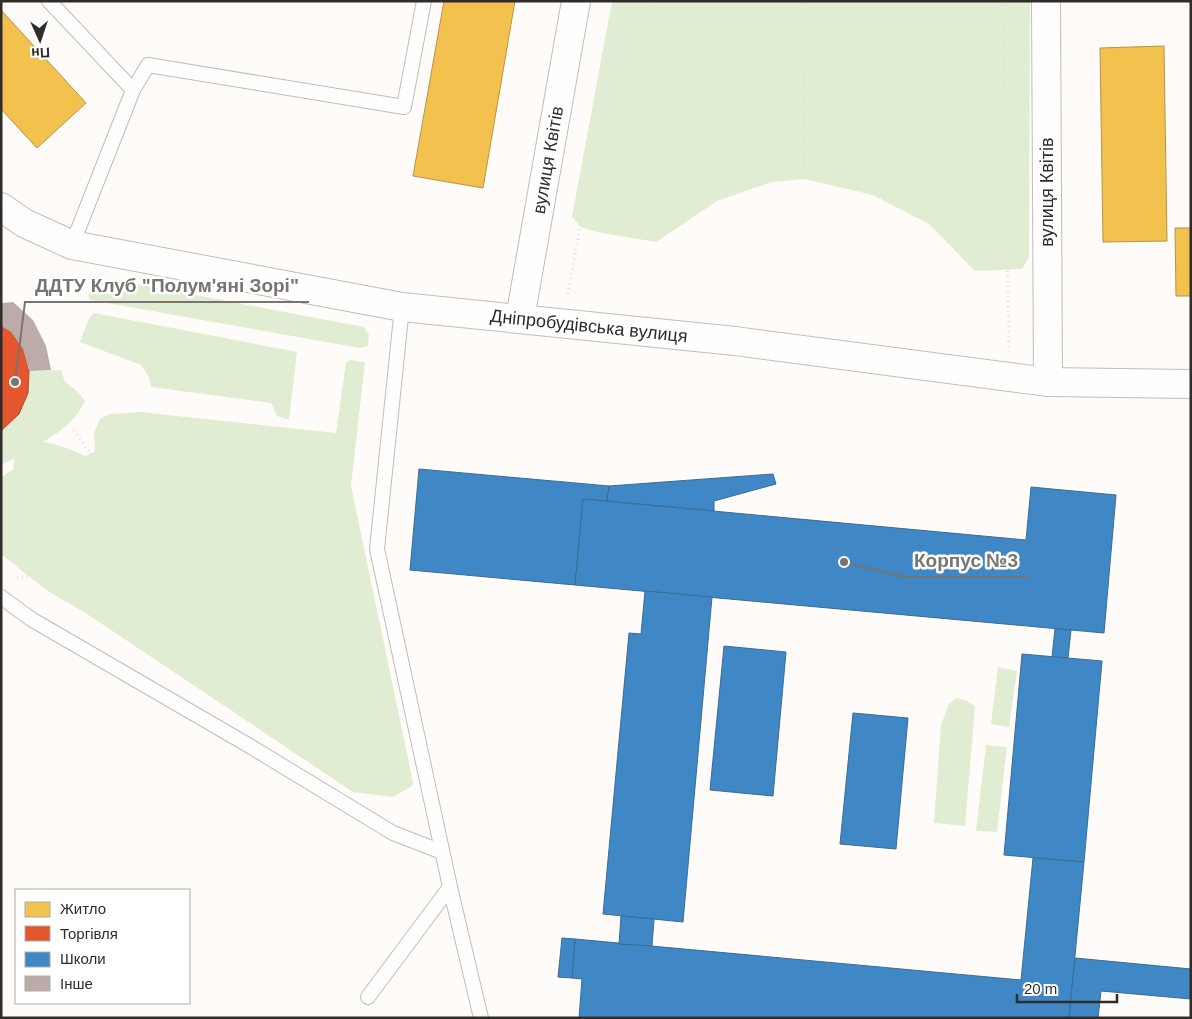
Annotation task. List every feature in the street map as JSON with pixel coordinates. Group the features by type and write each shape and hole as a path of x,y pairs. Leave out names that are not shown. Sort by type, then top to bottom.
{"street":[{"name":"вулиця Квітів","path":"520,318 576,1"},
{"name":"вулиця Квітів","path":"1046,1 1048,382"},
{"name":"Дніпробудівська вулиця","path":"1,207 24,223 72,245 402,307 736,341 1048,382 1191,384"}],"lane":[{"path":"49,1 133,90"},
{"path":"72,245 133,90 148,65 404,107 424,1"},
{"path":"402,307 377,550 442,852 481,1018"},
{"path":"1,597 31,619 394,833 442,852"},
{"path":"368,997 450,887"}],"path":[{"path":"563,324 620,1"},
{"path":"611,48 657,1"},
{"path":"611,48 804,179 805,1"},
{"path":"1003,1 1010,378"},
{"path":"74,430 161,552 190,599 224,680 248,746"},
{"path":"11,579 161,552 288,465 323,436"}],"green space":[{"path":"612,1 1030,1 1029,258 1022,269 975,271 929,224 873,195 804,179 772,182 717,201 656,242 597,232 581,227 572,217"},
{"path":"111,279 364,327 369,335 368,346 360,348 90,300 88,296 92,287"},
{"path":"94,313 297,352 289,420 277,416 271,403 151,387 149,377 141,365 80,342 89,318"},
{"path":"350,360 365,362 351,486 413,782 412,786 393,797 353,792 87,614 46,590 1,554 1,477 13,470 15,458 1,465 1,431 19,412 27,389 29,371 61,370 65,382 78,392 85,401 82,408 67,424 43,442 64,447 85,456 95,452 94,433 100,419 110,414 141,412 336,433 346,362"},
{"path":"998,667 1017,671 1009,727 991,724"},
{"path":"956,698 965,700 975,706 965,826 934,823 941,725 949,704"},
{"path":"986,745 1007,747 997,832 976,831"}],"building: Житло":[{"path":"444,1 515,1 483,188 413,176"},
{"path":"1,10 86,103 37,148 1,109"},
{"path":"1164,46 1167,241 1103,242 1100,48"},
{"path":"1175,228 1191,228 1191,296 1176,296"}],"building: Торгівля":[{"path":"1,326 11,332 23,349 29,371 28,393 19,414 1,431"}],"building: Школи":[{"path":"419,469 609,486 607,501 583,499 575,585 410,570"},
{"path":"773,474 776,484 714,501 714,511 607,501 609,486"},
{"path":"1031,487 1116,495 1104,633 575,585 583,499 1026,540"},
{"path":"645,591 712,597 683,922 603,914 629,633 641,634"},
{"path":"1055,629 1071,630 1068,658 1052,657"},
{"path":"724,646 786,652 773,796 710,790"},
{"path":"1022,654 1102,661 1084,862 1004,855"},
{"path":"853,713 908,718 896,849 840,844"},
{"path":"1033,858 1084,862 1069,1018 579,1018 582,979 572,978 575,939 1021,980"},
{"path":"621,916 654,919 652,946 619,944"},
{"path":"562,938 575,939 572,978 558,977"},
{"path":"1075,958 1191,969 1191,999 1101,991 1098,1018 1069,1018"}],"building: Інше":[{"path":"13,302 33,320 46,346 51,370 29,371 23,349 11,332 1,326 1,303"}],"place":[{"name":"ДДТУ Клуб \"Полум'яні Зорі\"","path":"15,382"},
{"name":"Корпус №3","path":"844,562"}]}
